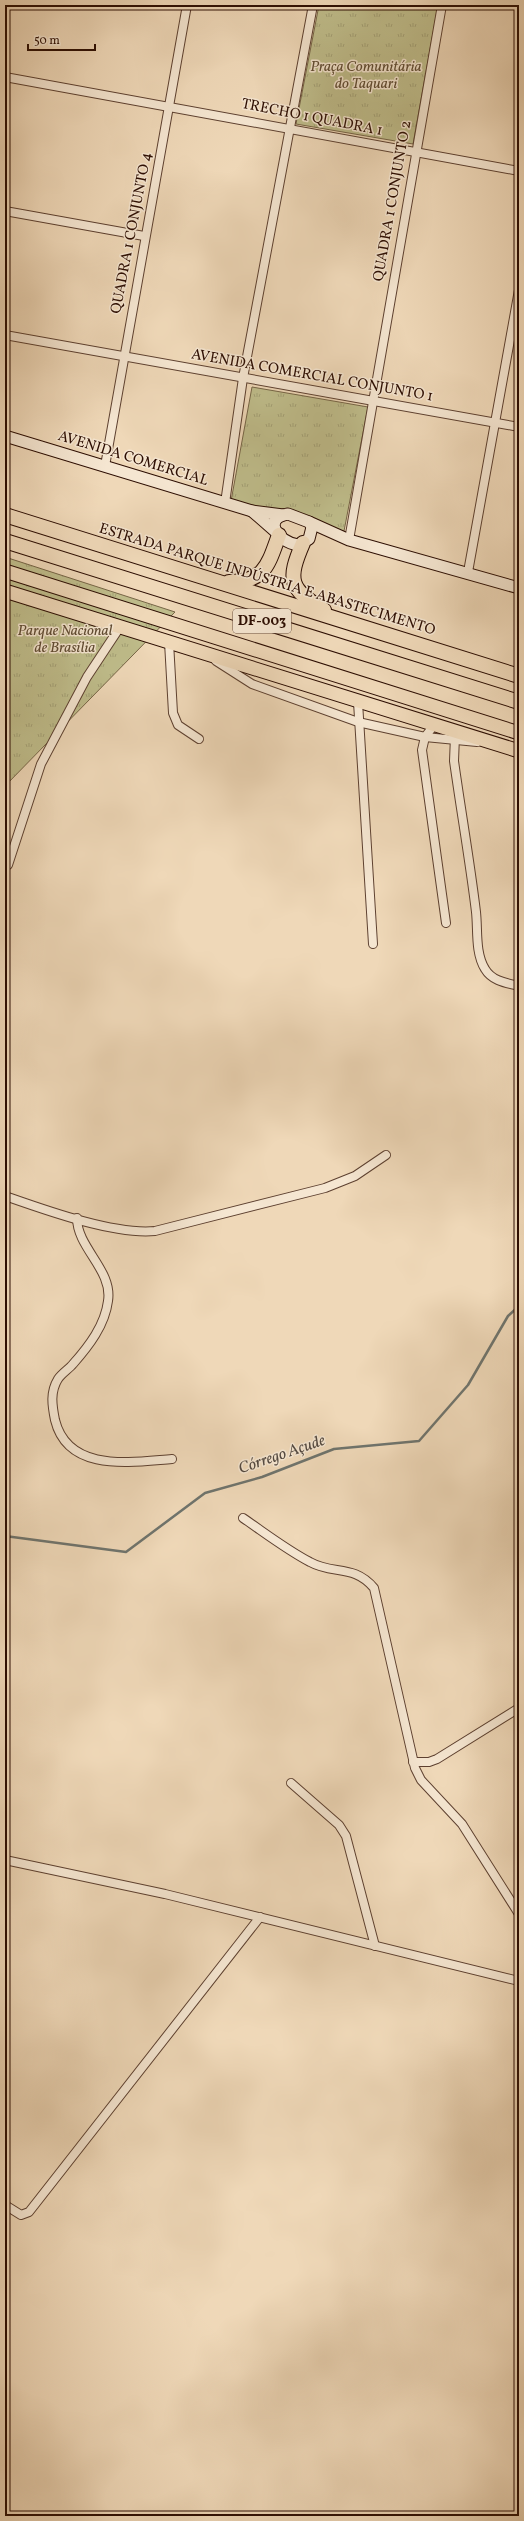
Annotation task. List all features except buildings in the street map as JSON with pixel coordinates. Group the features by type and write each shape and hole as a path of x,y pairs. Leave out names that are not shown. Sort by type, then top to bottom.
{"highway":[{"name":"ESTRADA PARQUE INDÚSTRIA E ABASTECIMENTO","path":"5,515 519,676"},
{"path":"220,582 246,582 262,572 271,561 277,533"},
{"name":"DF-003","path":"5,541 519,702"},
{"path":"306,541 295,562 293,576 295,589 308,600 342,621"}],"main road":[{"path":"5,571 519,733"},
{"path":"5,591 434,725 455,736 491,742 519,751"}],"street":[{"name":"QUADRA 1 CONJUNTO 4","path":"105,466 144,236 170,106 188,5"},
{"path":"225,503 243,378 313,5"},
{"name":"QUADRA 1 CONJUNTO 2","path":"349,540 442,5"},
{"name":"TRECHO 1 QUADRA 1","path":"5,77 519,171"},
{"path":"5,211 144,236"},
{"path":"468,572 519,290"},
{"name":"AVENIDA COMERCIAL CONJUNTO 1","path":"5,335 519,427"},
{"name":"AVENIDA COMERCIAL","path":"5,436 252,511 283,514"},
{"name":"AVENIDA COMERCIAL","path":"252,511 277,533"},
{"path":"335,536 306,541 298,545 286,542 277,533 275,524 283,514 297,515 335,536 468,572 519,588"},
{"path":"306,541 312,527 309,522"},
{"path":"8,865 40,764 87,677 120,627"},
{"path":"169,642 173,713 178,725 199,739"},
{"path":"206,654 252,684 358,722 425,737 455,736 454,761 476,912 479,953 484,969 491,976 500,982 519,986"},
{"path":"358,702 358,722 373,944"},
{"path":"434,725 425,737 422,750 446,923"},
{"path":"5,1196 125,1231 155,1231 324,1188 355,1176 386,1154"},
{"path":"77,1218 77,1228 82,1243 104,1278 109,1300 98,1330 84,1351 59,1377 52,1393 56,1424 63,1438 72,1449 107,1462 172,1459"},
{"path":"243,1518 311,1563 356,1573 367,1580 374,1588 413,1762 421,1780 462,1824 519,1914"},
{"path":"413,1762 430,1762 437,1759 519,1708"},
{"path":"291,1783 339,1825 346,1836 375,1946"},
{"path":"5,1860 165,1894 519,1981"},
{"path":"5,2205 21,2214 29,2212 260,1917"}],"green space":[{"name":"Praça Comunitária do Taquari","path":"319,5 438,5 413,144 296,124"},
{"path":"252,387 368,407 344,531 334,531 281,512 231,501"},
{"name":"Parque Nacional de Brasília","path":"5,557 175,612 5,786"}],"waterway":[{"name":"Córrego Açude","path":"5,1536 126,1552 205,1493 262,1477 334,1449 419,1441 468,1385 508,1316 519,1306"}]}
